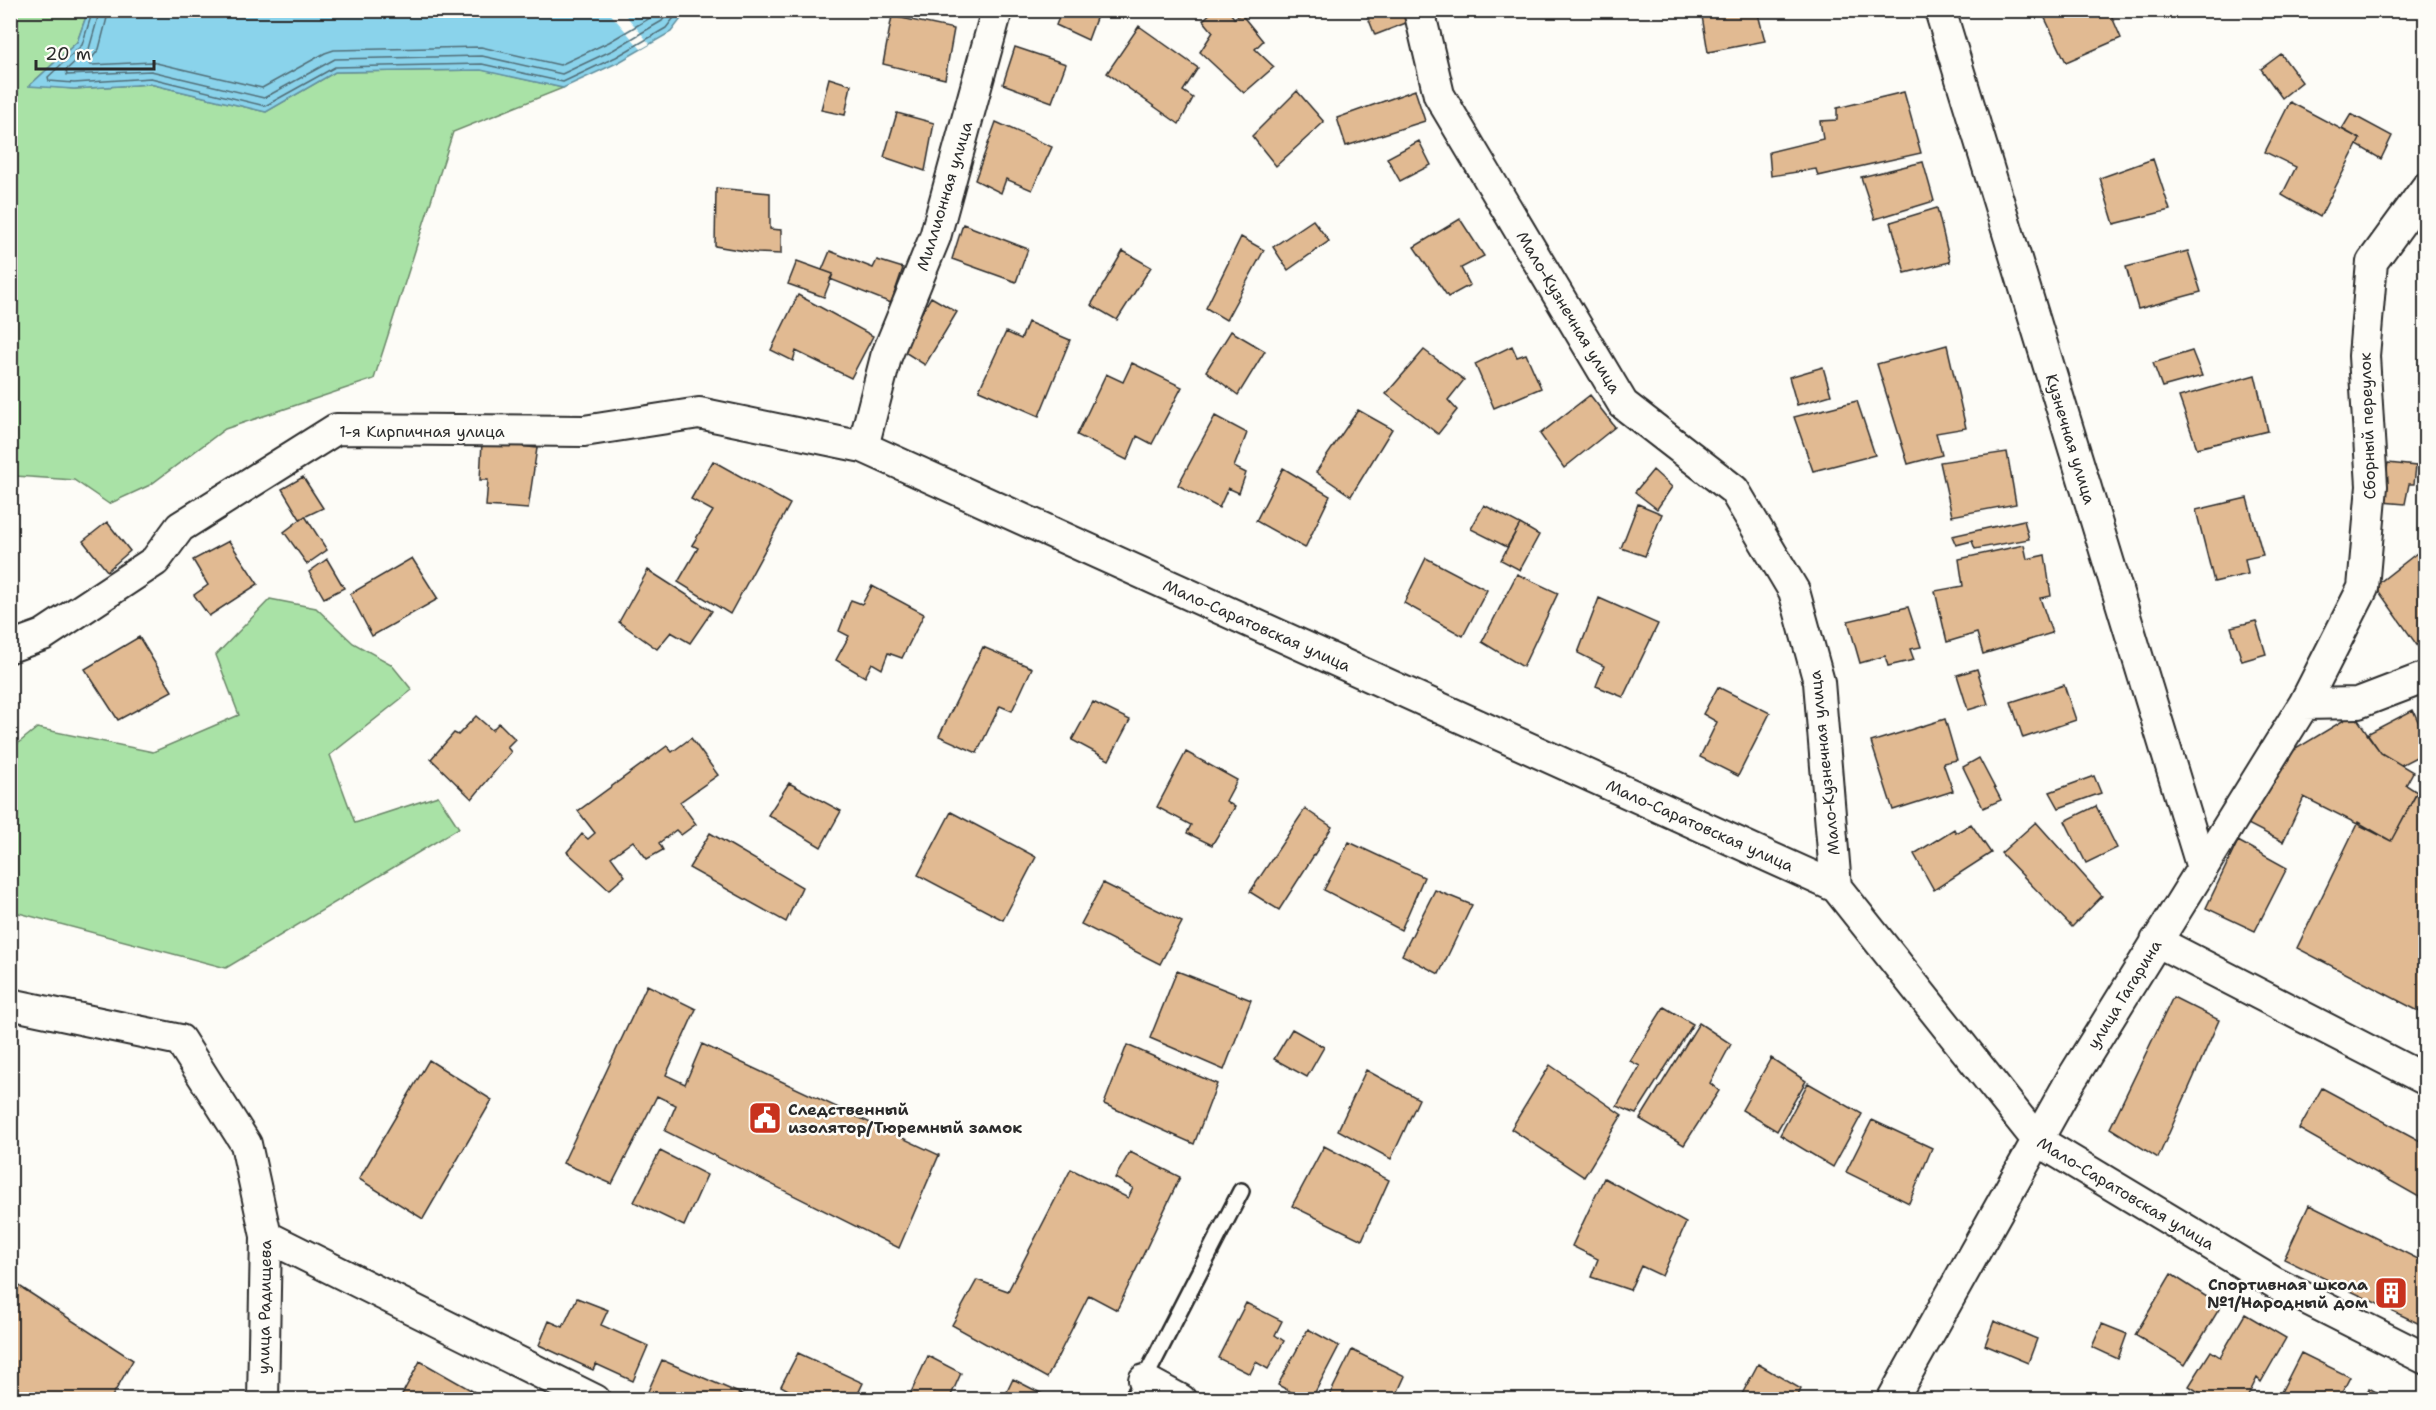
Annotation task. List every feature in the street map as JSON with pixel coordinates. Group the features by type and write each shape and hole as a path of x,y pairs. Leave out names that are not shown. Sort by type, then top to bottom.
{"street":[{"name":"Миллионная улица","path":"863,447 886,357 935,237 997,10"},
{"name":"Мало-Кузнечная улица","path":"1419,10 1439,94 1623,404 1734,490 1794,591 1819,682 1836,887"},
{"name":"Кузнечная улица","path":"1940,10 2202,868"},
{"name":"Сборный переулок","path":"2304,704 2363,588 2372,486 2364,356 2372,262 2426,188"},
{"name":"1-я Кирпичная улица","path":"10,648 43,635 154,561 180,527 336,429 584,431 699,413 863,447"},
{"name":"Мало-Саратовская улица","path":"863,447 1836,887 2037,1140 2275,1283 2426,1359"},
{"path":"2304,704 2358,703 2426,677"},
{"name":"улица Гагарина","path":"1892,1400 2071,1080 2304,704"},
{"path":"2156,941 2426,1080"},
{"name":"улица Радищева","path":"10,1004 180,1040 246,1144 266,1236 263,1400"},
{"path":"266,1236 595,1400"},
{"path":"1137,1390 1181,1400"}],"lane":[{"path":"1137,1390 1240,1191"}],"green space":[{"path":"10,11 88,11 77,42 30,85 74,89 150,84 266,112 335,72 483,70 563,88 453,132 374,379 225,429 150,485 109,504 74,480 11,477"},
{"path":"270,599 316,608 353,643 391,664 412,690 330,755 355,823 438,796 459,828 226,968 11,911 11,749 37,728 153,752 239,715 216,655"}],"water":[{"path":"88,11 687,11 671,32 619,62 563,88 481,70 335,72 266,112 150,84 74,89 29,86 77,42"}],"pier":[{"path":"608,11 622,11 650,44 641,49"}],"building":[{"path":"1062,10 1092,10 1098,13 1088,40 1056,25"},
{"path":"1214,10 1228,10 1234,18 1241,14 1263,41 1255,49 1274,67 1244,93 1200,52 1213,32 1203,20"},
{"path":"1365,10 1402,10 1406,23 1375,35"},
{"path":"1701,10 1757,10 1765,41 1708,52"},
{"path":"2041,10 2109,10 2121,38 2066,62"},
{"path":"892,16 954,29 945,79 883,64"},
{"path":"1139,26 1198,68 1183,91 1193,98 1179,124 1107,73"},
{"path":"1015,47 1066,64 1052,102 1003,84"},
{"path":"2281,54 2302,82 2282,98 2261,69"},
{"path":"829,78 851,85 845,115 821,110"},
{"path":"1415,90 1425,121 1346,146 1337,118"},
{"path":"1297,91 1324,122 1276,166 1252,136"},
{"path":"1904,92 1921,153 1818,176 1816,169 1771,176 1769,152 1823,139 1820,121 1837,120 1837,108"},
{"path":"2290,102 2360,139 2320,217 2282,195 2296,167 2265,152"},
{"path":"897,113 934,123 925,171 884,157"},
{"path":"2351,114 2392,136 2381,159 2357,145 2360,139 2342,129"},
{"path":"996,122 1052,147 1032,190 1006,179 1001,193 975,180"},
{"path":"1419,141 1431,165 1400,181 1387,158"},
{"path":"2153,159 2170,210 2114,224 2100,178"},
{"path":"1923,162 1934,201 1875,219 1861,177"},
{"path":"716,188 770,193 770,229 781,230 781,254 757,253 715,246"},
{"path":"1937,208 1950,262 1905,273 1891,222"},
{"path":"1460,219 1484,256 1461,268 1470,285 1448,297 1414,247"},
{"path":"1313,220 1329,241 1288,270 1273,247"},
{"path":"963,224 1028,249 1016,282 952,259"},
{"path":"1241,237 1264,250 1226,320 1206,308"},
{"path":"830,251 873,268 877,260 903,268 891,303 830,279 833,274 822,270"},
{"path":"1123,251 1151,267 1117,320 1091,305"},
{"path":"2188,251 2201,292 2138,309 2126,267"},
{"path":"797,261 833,274 824,297 788,284"},
{"path":"798,295 873,336 851,378 796,351 793,361 771,350"},
{"path":"931,297 957,312 925,365 900,349"},
{"path":"1028,322 1070,340 1039,416 979,390 1006,332 1021,339"},
{"path":"1231,331 1265,351 1238,395 1206,371"},
{"path":"1947,345 1966,428 1936,433 1942,455 1908,464 1877,364"},
{"path":"1512,346 1517,357 1526,354 1541,388 1494,408 1475,364"},
{"path":"1424,350 1464,380 1448,400 1457,410 1438,434 1386,394"},
{"path":"2192,351 2202,376 2162,387 2153,363"},
{"path":"1132,363 1182,387 1152,444 1137,436 1127,460 1077,435 1106,374 1123,382"},
{"path":"1823,367 1831,395 1797,405 1789,377"},
{"path":"2255,375 2268,431 2197,448 2179,397"},
{"path":"1590,395 1615,427 1564,468 1540,434"},
{"path":"1857,401 1875,455 1813,471 1794,417"},
{"path":"1358,410 1392,429 1351,496 1316,472"},
{"path":"1215,416 1247,433 1234,467 1246,473 1239,493 1228,488 1219,508 1178,485"},
{"path":"482,442 537,448 528,509 486,506 488,480 480,480"},
{"path":"2007,452 2016,504 1952,516 1940,462"},
{"path":"713,461 790,504 730,614 678,582 698,548 692,545 713,511 691,499"},
{"path":"2388,463 2416,466 2414,484 2409,484 2405,504 2382,502"},
{"path":"1283,468 1330,496 1305,548 1256,521"},
{"path":"1653,470 1672,487 1657,509 1635,492"},
{"path":"303,477 323,508 300,519 282,489"},
{"path":"2247,498 2263,555 2245,559 2248,574 2214,582 2196,510"},
{"path":"1638,504 1662,514 1645,556 1621,548"},
{"path":"1484,505 1520,524 1507,547 1471,529"},
{"path":"305,516 327,550 307,564 284,532"},
{"path":"2024,520 2029,539 1975,549 1972,541 1956,545 1952,536"},
{"path":"107,522 130,551 107,571 83,541"},
{"path":"1520,524 1539,535 1520,570 1501,560"},
{"path":"229,541 258,584 209,616 194,595 208,585 193,560"},
{"path":"2024,545 2027,559 2045,555 2051,596 2040,598 2052,633 1983,654 1977,633 1947,642 1935,591 1963,586 1959,559"},
{"path":"2426,546 2426,647 2421,651 2375,586"},
{"path":"412,558 438,599 372,636 350,594"},
{"path":"1426,558 1487,590 1463,636 1404,603"},
{"path":"327,559 344,588 324,598 309,572"},
{"path":"648,570 712,611 690,643 671,632 657,649 619,622"},
{"path":"1517,574 1558,593 1523,667 1482,642"},
{"path":"872,586 924,614 902,658 888,653 882,669 872,663 865,677 836,660 849,636 839,631 851,600 862,604"},
{"path":"1599,598 1658,624 1623,697 1596,686 1604,666 1578,653"},
{"path":"1908,607 1921,647 1910,649 1914,660 1888,666 1885,656 1860,663 1848,621"},
{"path":"2256,621 2266,654 2242,661 2231,627"},
{"path":"139,637 172,691 118,720 85,669"},
{"path":"983,647 1032,668 1012,711 1000,706 977,753 939,736"},
{"path":"1977,669 1988,704 1968,710 1957,675"},
{"path":"2064,685 2076,720 2023,738 2011,702"},
{"path":"1718,687 1770,713 1738,776 1700,757 1717,722 1703,714"},
{"path":"1093,702 1130,720 1109,760 1072,740"},
{"path":"2413,710 2426,739 2426,752 2401,765 2381,753 2367,734"},
{"path":"2354,714 2381,753 2413,772 2406,785 2417,792 2391,841 2304,797 2283,842 2242,821 2276,761"},
{"path":"476,716 492,730 499,723 515,739 507,747 511,752 472,799 431,759 454,733 458,735"},
{"path":"1945,719 1957,760 1943,763 1953,791 1893,810 1871,742"},
{"path":"691,738 718,775 680,802 696,824 681,835 676,830 659,843 663,850 647,859 633,841 611,857 625,876 609,890 567,852 582,834 588,839 595,833 578,811 667,746 672,752"},
{"path":"1186,752 1237,780 1226,801 1235,807 1212,845 1187,833 1191,825 1157,807"},
{"path":"1979,758 2001,800 1983,808 1963,767"},
{"path":"2094,776 2101,793 2059,808 2050,792"},
{"path":"789,783 841,811 821,847 768,815"},
{"path":"2418,791 2426,795 2426,1015 2297,948 2358,822 2391,841"},
{"path":"2096,806 2117,848 2086,863 2065,821"},
{"path":"1305,809 1332,827 1279,910 1250,892"},
{"path":"951,812 1036,857 1003,920 918,875"},
{"path":"2036,822 2102,896 2072,927 2001,853"},
{"path":"1971,824 1991,853 1934,890 1914,854 1954,829 1956,833"},
{"path":"710,833 802,887 786,922 689,868"},
{"path":"2238,841 2287,868 2255,931 2206,908"},
{"path":"1349,842 1424,877 1401,930 1324,890"},
{"path":"1103,883 1182,922 1160,964 1081,924"},
{"path":"1435,890 1472,905 1439,974 1402,955"},
{"path":"1177,971 1251,1000 1224,1070 1150,1038"},
{"name":"Следственный изолятор/Тюремный замок","path":"647,985 696,1009 666,1075 685,1084 702,1044 939,1155 899,1248 665,1131 676,1105 657,1096 612,1184 563,1163"},
{"path":"2173,997 2219,1020 2158,1158 2110,1128"},
{"path":"1664,1007 1693,1024 1636,1114 1617,1106 1640,1066 1630,1061"},
{"path":"1699,1023 1731,1044 1710,1083 1719,1091 1684,1145 1640,1119"},
{"path":"1292,1029 1324,1047 1307,1077 1274,1059"},
{"path":"1127,1045 1217,1084 1194,1144 1104,1104"},
{"path":"1771,1058 1806,1081 1777,1131 1742,1110"},
{"path":"429,1060 492,1100 423,1219 359,1179"},
{"path":"1550,1065 1622,1115 1584,1177 1511,1129"},
{"path":"1366,1070 1419,1099 1391,1159 1338,1130"},
{"path":"1808,1083 1862,1114 1833,1167 1780,1135"},
{"path":"2322,1088 2426,1144 2426,1201 2299,1129"},
{"path":"1872,1120 1932,1148 1909,1203 1846,1172"},
{"path":"1324,1146 1389,1180 1362,1240 1292,1206"},
{"path":"660,1151 707,1175 684,1226 634,1202"},
{"path":"1130,1152 1180,1177 1117,1310 1089,1295 1047,1378 952,1325 977,1280 1008,1291 1071,1169 1128,1198 1133,1188 1115,1178"},
{"path":"1604,1178 1686,1223 1662,1276 1641,1266 1630,1290 1591,1277 1598,1259 1572,1246"},
{"name":"Спортивная школа №1/Народный дом","path":"2309,1205 2420,1260 2426,1250 2426,1327 2284,1259"},
{"path":"2171,1274 2221,1306 2185,1365 2135,1335"},
{"path":"10,1280 133,1360 110,1400 10,1400 10,1366 13,1361 10,1360"},
{"path":"577,1298 608,1310 601,1325 648,1346 633,1381 596,1364 593,1370 539,1345 549,1321 563,1327"},
{"path":"1246,1303 1282,1321 1275,1335 1284,1341 1268,1369 1256,1362 1250,1374 1218,1358"},
{"path":"2245,1314 2286,1338 2261,1382 2257,1378 2246,1400 2211,1400 2189,1386 2211,1351 2220,1357"},
{"path":"1994,1321 2037,1339 2028,1363 1985,1345"},
{"path":"2102,1324 2127,1334 2118,1359 2092,1347"},
{"path":"1308,1329 1339,1346 1311,1400 1306,1400 1278,1385"},
{"path":"1352,1350 1405,1376 1394,1400 1327,1400"},
{"path":"798,1353 863,1383 855,1400 806,1400 781,1386"},
{"path":"2301,1353 2350,1377 2338,1400 2277,1400"},
{"path":"928,1356 961,1373 949,1400 908,1399"},
{"path":"662,1360 755,1400 645,1398"},
{"path":"420,1361 478,1394 475,1400 399,1400"},
{"path":"1758,1364 1801,1389 1796,1400 1748,1400 1741,1396"},
{"path":"1013,1379 1054,1400 1003,1400"},
{"path":"2369,1388 2390,1400 2364,1400"}],"place":[{"name":"Следственный изолятор/Тюремный замок","path":"765,1118"},
{"name":"Спортивная школа №1/Народный дом","path":"2391,1293"}]}
